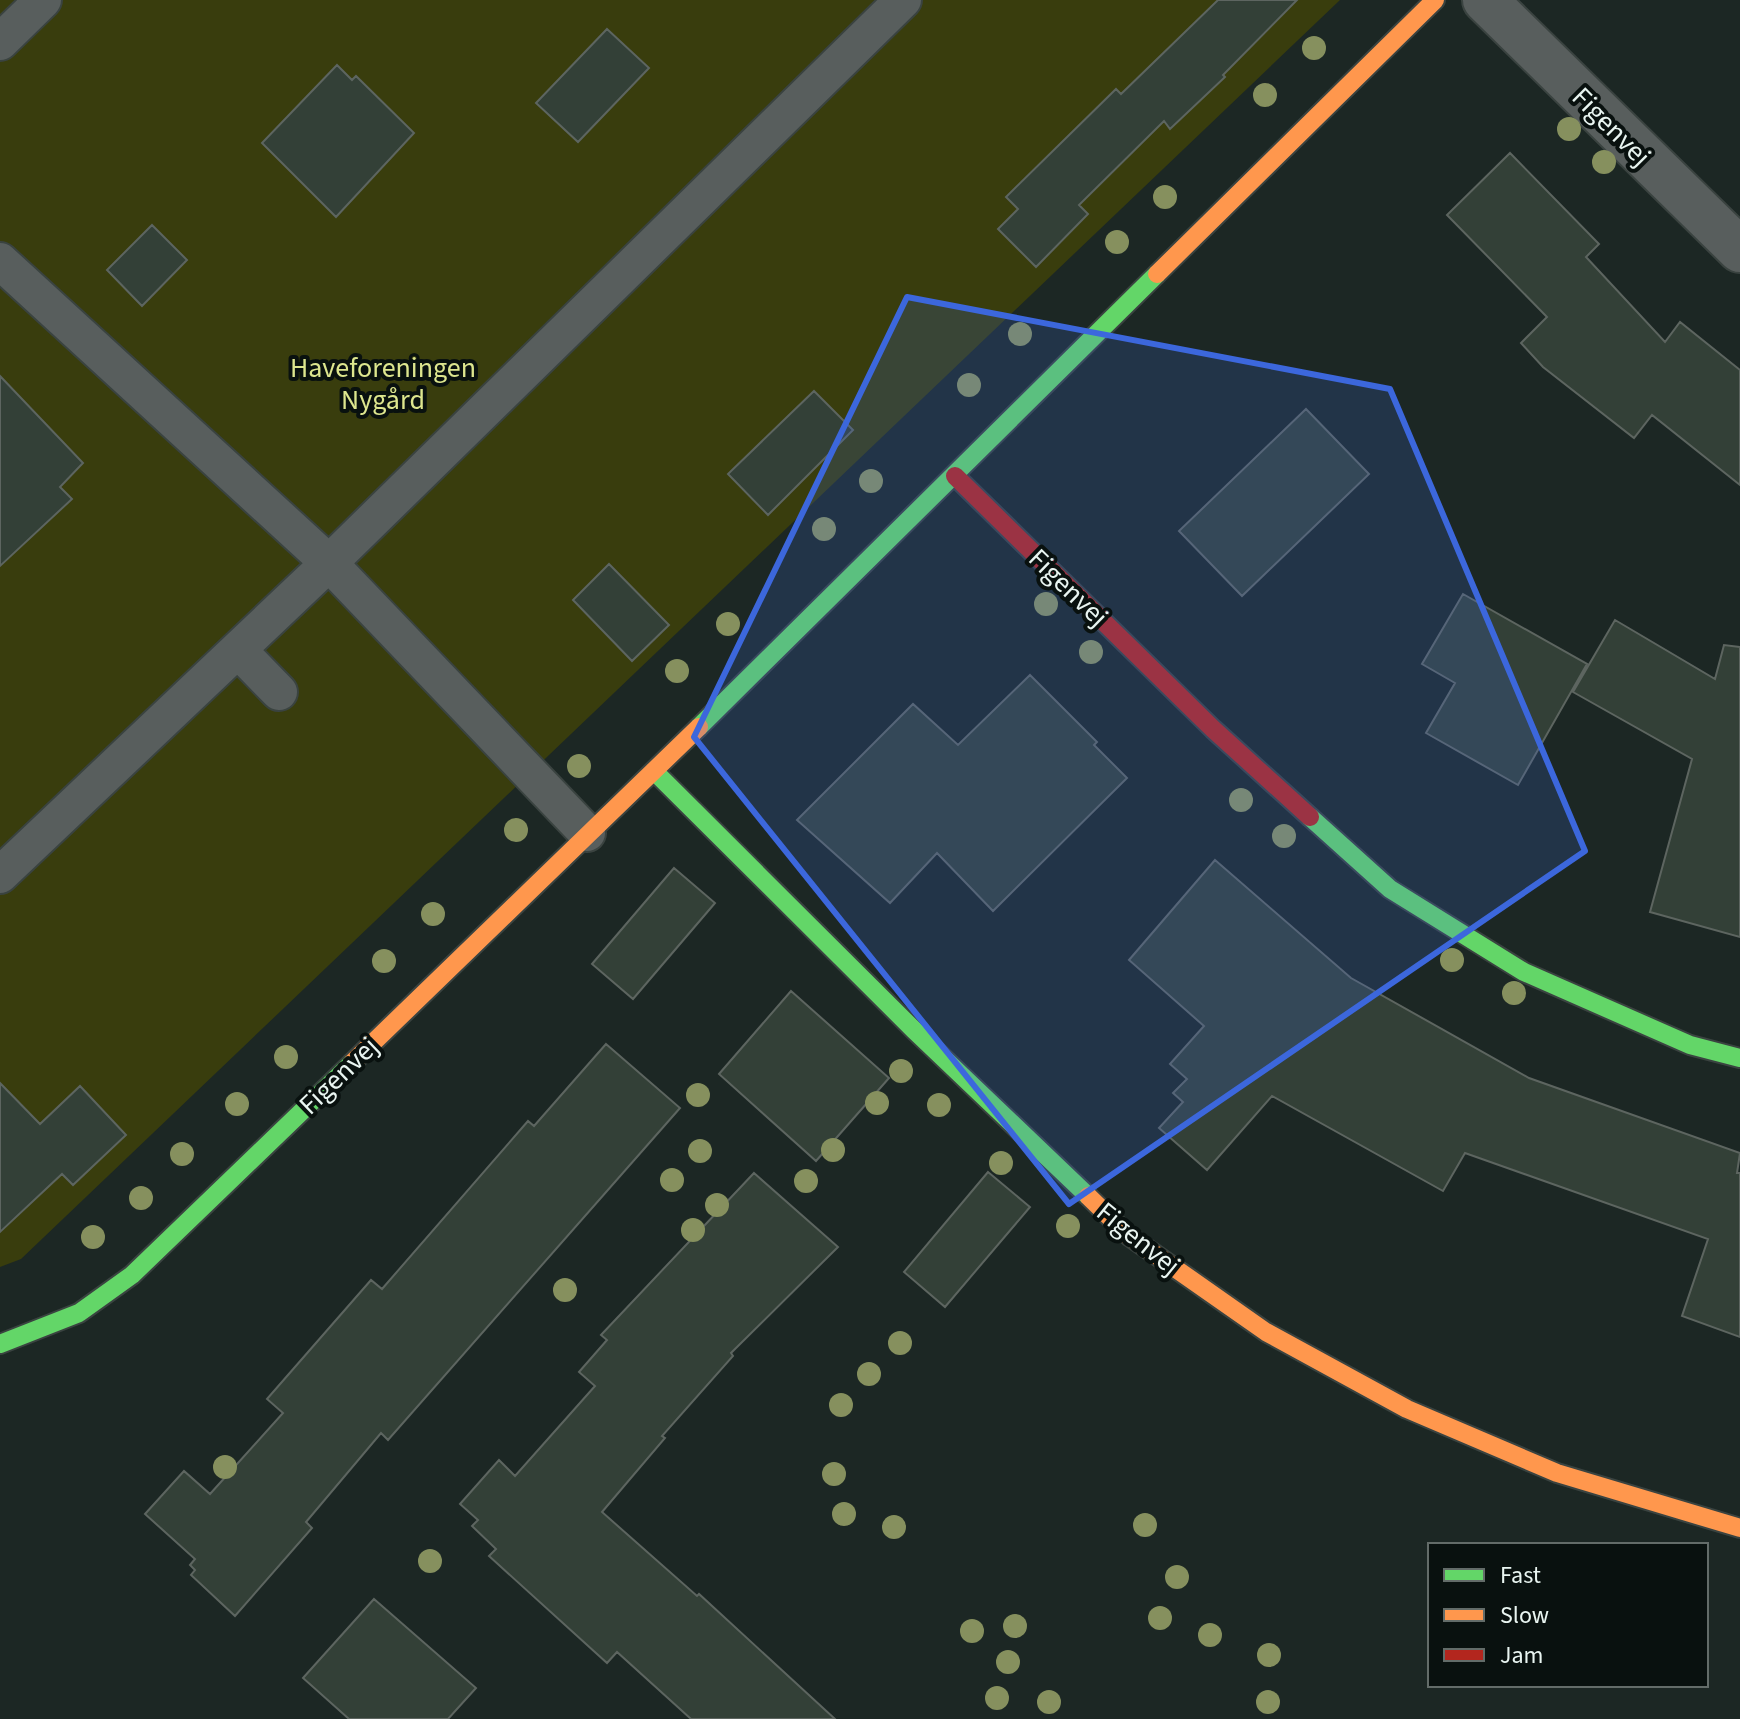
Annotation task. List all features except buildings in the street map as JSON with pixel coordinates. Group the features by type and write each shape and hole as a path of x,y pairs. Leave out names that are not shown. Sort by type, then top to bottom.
{"street":[{"name":"Figenvej","path":"0,1344 79,1313 132,1275 654,771 1435,0"},
{"name":"Figenvej","path":"1485,0 1720,234 1740,250"},
{"name":"Figenvej","path":"955,476 1213,729 1390,889 1524,972 1690,1045 1740,1058"},
{"name":"Figenvej","path":"654,771 914,1030 1129,1236 1266,1332 1407,1409 1557,1473 1740,1528"}],"lane":[{"path":"0,42 43,0"},
{"path":"0,875 329,563 903,0"},
{"path":"0,261 329,563 587,833"},
{"path":"238,650 279,692"}],"highlighted area":[{"path":"907,297 1390,389 1585,851 1069,1204 694,737"}],"green space":[{"name":"Haveforeningen Nygård","path":"0,0 1340,0 21,1259 0,1267"}],"traffic: fast":[{"path":"699,727 1157,274"},
{"path":"654,771 914,1030 1088,1196"},
{"path":"1310,817 1390,889 1524,972 1690,1045 1740,1058"},
{"path":"0,1344 79,1313 132,1275 352,1063"}],"traffic: slow":[{"path":"1157,274 1435,0"},
{"path":"352,1063 699,727"},
{"path":"1088,1196 1129,1236 1266,1332 1407,1409 1557,1473 1740,1528"}],"traffic: jam":[{"path":"955,476 1213,729 1310,817"}]}
